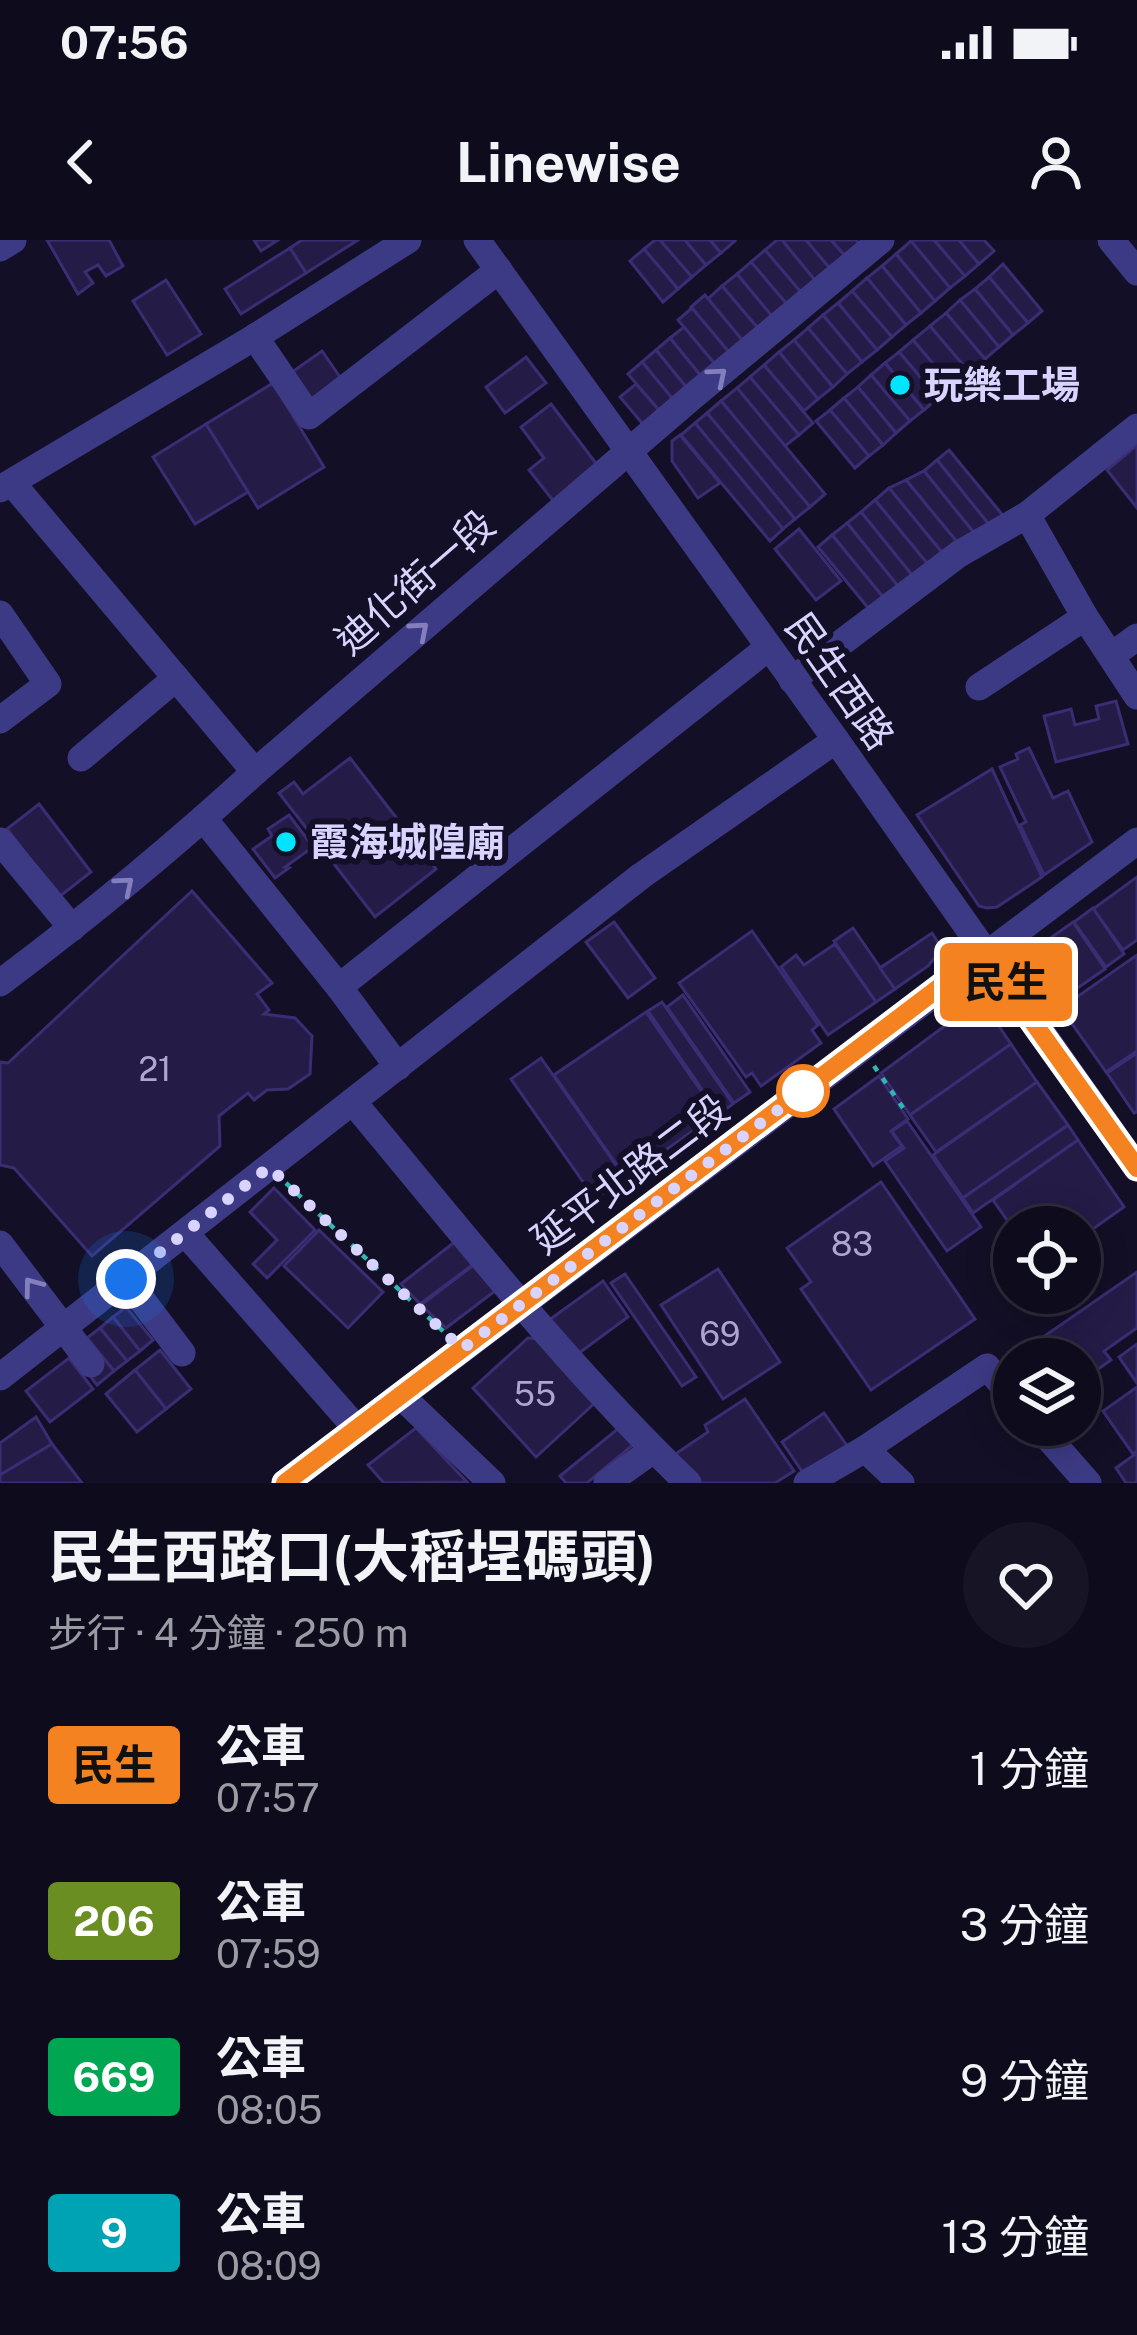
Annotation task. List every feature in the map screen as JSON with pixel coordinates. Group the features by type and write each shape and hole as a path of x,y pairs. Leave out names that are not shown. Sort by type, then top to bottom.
{"street":[{"path":"0,248 13,240"},
{"path":"254,772 6,486 408,240"},
{"name":"民生西路","path":"477,240 1137,1168"},
{"name":"迪化街一段","path":"0,983 204,819 628,451 881,240"},
{"path":"1112,240 1135,265"},
{"path":"255,337 309,416 499,270"},
{"path":"792,680 959,554 1027,515 1137,427"},
{"path":"1027,515 1137,696"},
{"path":"0,614 48,684 0,720"},
{"path":"979,687 1085,617"},
{"path":"1111,656 1137,638"},
{"path":"339,987 769,647"},
{"path":"81,758 176,677"},
{"path":"0,1377 641,876 836,740"},
{"path":"204,819 398,1067"},
{"path":"0,841 73,928"},
{"name":"延平北路二段","path":"285,1483 1137,841"},
{"path":"353,1102 523,1304 688,1483"},
{"path":"186,1234 357,1429"},
{"path":"0,1244 91,1364"},
{"path":"126,1279 182,1353"},
{"path":"807,1483 987,1367 993,1374"},
{"path":"401,1396 492,1483"},
{"path":"1055,1446 1088,1483"},
{"path":"865,1449 901,1483"},
{"path":"608,1483 653,1450"}],"path":[{"path":"862,1046 908,1115"},
{"path":"269,1167 462,1349"}],"building":[{"path":"47,240 109,240 123,266 106,276 98,265 85,272 93,283 78,294"},
{"path":"254,240 278,240 261,251"},
{"path":"302,240 358,240 306,273 290,248"},
{"path":"655,240 692,277 678,289 644,249"},
{"path":"660,240 685,240 706,265 692,277"},
{"path":"685,240 710,240 721,253 706,265"},
{"path":"710,240 734,240 735,241 721,253"},
{"path":"782,240 819,285 805,297 765,250"},
{"path":"782,240 806,240 834,273 819,285"},
{"path":"806,240 831,240 849,260 834,273"},
{"path":"831,240 856,240 863,248 849,260"},
{"path":"913,240 934,240 965,276 950,288"},
{"path":"934,240 959,240 979,264 965,276"},
{"path":"959,240 984,240 994,251 979,264"},
{"path":"911,241 950,288 935,301 896,254"},
{"path":"290,248 306,273 241,314 225,289"},
{"path":"644,249 678,289 663,302 630,261"},
{"path":"765,250 805,297 791,309 751,262"},
{"path":"896,254 935,301 921,313 882,266"},
{"path":"751,262 791,309 776,321 737,274"},
{"path":"1003,264 1042,311 1028,323 989,277"},
{"path":"882,266 921,313 906,325 867,278"},
{"path":"737,274 776,321 762,333 722,286"},
{"path":"989,277 1028,323 1013,335 975,289"},
{"path":"867,278 906,325 892,337 852,291"},
{"path":"166,280 201,334 167,355 133,301"},
{"path":"722,286 762,333 747,346 708,299"},
{"path":"975,289 1013,335 999,347 960,300"},
{"path":"852,291 892,337 877,350 838,303"},
{"path":"705,295 747,346 733,357 691,307"},
{"path":"960,300 999,347 985,359 946,313"},
{"path":"838,303 877,350 862,362 823,315"},
{"path":"692,308 733,357 719,369 678,320"},
{"path":"946,313 985,359 969,372 930,326"},
{"path":"823,315 862,362 847,374 808,328"},
{"path":"930,326 969,372 952,386 913,340"},
{"path":"684,327 719,369 705,381 670,338"},
{"path":"808,328 847,374 833,387 794,340"},
{"path":"670,338 705,381 691,393 656,350"},
{"path":"794,340 833,387 818,399 779,352"},
{"path":"913,340 952,386 938,398 899,352"},
{"path":"656,350 691,393 677,404 642,362"},
{"path":"322,351 349,390 309,417 282,379"},
{"path":"779,352 818,399 804,411 764,365"},
{"path":"899,352 938,398 924,410 885,363"},
{"path":"526,357 546,383 505,413 486,387"},
{"path":"642,362 677,404 664,416 628,374"},
{"path":"885,363 924,410 910,421 871,375"},
{"path":"764,365 813,423 799,435 750,377"},
{"path":"871,375 910,421 896,433 858,387"},
{"path":"750,377 799,435 785,446 737,388"},
{"path":"273,383 324,467 258,508 206,424"},
{"path":"636,384 664,416 642,423 620,397"},
{"path":"858,387 896,433 883,445 844,398"},
{"path":"737,388 825,494 810,507 721,401"},
{"path":"844,398 883,445 869,456 830,410"},
{"path":"721,401 810,507 795,519 707,413"},
{"path":"551,404 595,462 595,479 558,507 529,470 544,458 521,427"},
{"path":"830,410 869,456 855,468 816,421"},
{"path":"707,413 795,519 783,529 695,423"},
{"path":"695,423 783,529 770,541 681,435"},
{"path":"206,424 248,492 195,524 153,457"},
{"path":"680,435 720,483 698,498 672,461 672,441"},
{"path":"1137,445 1137,508 1107,470"},
{"path":"949,450 1010,524 995,532 937,460"},
{"path":"937,460 995,532 979,539 924,471"},
{"path":"924,471 979,539 962,548 906,480"},
{"path":"906,480 962,548 945,556 889,488"},
{"path":"889,488 945,556 931,568 875,500"},
{"path":"875,500 931,568 916,580 861,512"},
{"path":"861,512 916,580 902,591 847,523"},
{"path":"847,523 902,591 888,603 832,535"},
{"path":"799,529 841,581 816,600 775,549"},
{"path":"832,535 888,603 874,615 818,547"},
{"path":"1116,701 1128,744 1056,762 1044,716 1071,709 1075,725 1099,719 1096,706"},
{"path":"1029,748 1053,798 1068,791 1092,842 1044,875 1000,767"},
{"path":"350,758 436,869 375,917 279,793 294,782 303,794"},
{"path":"992,769 1042,877 997,907 987,908 979,906 917,815"},
{"path":"39,804 91,872 59,897 7,829"},
{"name":"霞海城隍廟","path":"289,815 313,847 275,878 253,849 272,836 268,829"},
{"path":"1137,877 1137,940 1123,950 1093,909"},
{"path":"192,891 272,983 257,994 269,1010 264,1014 295,1018 312,1036 310,1074 288,1089 267,1090 254,1100 248,1093 219,1116 220,1146 92,1256 14,1168 0,1165 0,1062 8,1063"},
{"path":"1093,908 1124,954 1106,967 1074,922"},
{"path":"614,922 655,978 628,998 586,942"},
{"path":"1073,922 1105,969 1053,1005 1031,974 1035,949"},
{"path":"853,928 895,989 876,1002 834,941"},
{"path":"752,931 818,1025 812,1030 821,1043 761,1086 752,1073 746,1077 679,983"},
{"path":"932,933 939,944 938,954 895,989 880,968"},
{"path":"835,944 876,1002 828,1035 781,967 796,955 804,965"},
{"path":"1137,955 1137,1051 1106,1072 1061,1008"},
{"path":"683,995 750,1092 734,1103 667,1007"},
{"path":"662,1002 733,1104 719,1114 648,1011"},
{"path":"969,1008 990,1013 1011,1044 910,1115 881,1073"},
{"path":"646,1012 717,1114 626,1178 554,1075"},
{"path":"1011,1044 1037,1082 936,1152 910,1115"},
{"path":"1137,1053 1137,1112 1134,1113 1107,1073"},
{"path":"541,1058 625,1178 595,1199 511,1079"},
{"path":"879,1076 908,1119 891,1131 902,1146 873,1166 834,1109"},
{"path":"1037,1082 1068,1125 963,1198 933,1155"},
{"path":"907,1121 981,1227 947,1251 885,1161 904,1148 892,1131"},
{"path":"1068,1125 1078,1140 973,1213 963,1198"},
{"path":"1078,1140 1124,1207 1101,1223 1101,1206 997,1206 993,1200"},
{"path":"881,1182 975,1319 871,1390 801,1289 811,1282 787,1248"},
{"path":"274,1188 315,1230 267,1278 253,1264 277,1240 250,1212"},
{"path":"319,1230 383,1292 348,1328 284,1266"},
{"path":"457,1240 475,1263 420,1304 401,1284"},
{"path":"475,1264 495,1291 446,1328 421,1305"},
{"path":"718,1269 780,1362 723,1399 661,1305"},
{"path":"1137,1272 1137,1328 1104,1351 1111,1360 1101,1367 1101,1338 1042,1338 1076,1314 1101,1314 1101,1297"},
{"path":"625,1274 696,1377 682,1386 611,1283"},
{"path":"603,1281 628,1317 575,1356 545,1323"},
{"path":"126,1307 153,1340 140,1351 113,1317"},
{"path":"113,1317 140,1351 127,1361 100,1328"},
{"path":"100,1328 127,1361 114,1371 87,1338"},
{"path":"87,1338 114,1371 97,1385 71,1351"},
{"path":"528,1338 541,1339 597,1401 536,1457 473,1388"},
{"path":"1137,1344 1137,1383 1119,1357"},
{"path":"160,1350 191,1389 166,1409 135,1370"},
{"path":"69,1358 93,1389 50,1422 26,1391"},
{"path":"135,1370 166,1409 137,1432 106,1394"},
{"path":"1137,1387 1137,1451 1133,1454 1103,1411"},
{"path":"745,1399 794,1471 775,1483 689,1483 668,1459 708,1432 705,1425"},
{"path":"824,1413 855,1457 810,1483 782,1442"},
{"path":"36,1417 52,1444 0,1475 0,1443"},
{"path":"625,1423 639,1440 587,1483 566,1483 560,1476"},
{"path":"416,1428 467,1482 384,1483 368,1465"},
{"path":"52,1444 82,1483 0,1483 0,1475"},
{"path":"1137,1453 1137,1483 1126,1483 1116,1468"}],"bus line":[{"name":"民生","path":"285,1483 986,956 1137,1168"}],"place":[{"name":"玩樂工場","path":"900,385"},
{"name":"霞海城隍廟","path":"286,842"}],"route":[{"path":"126,1279 269,1167 462,1349 803,1091"}]}
